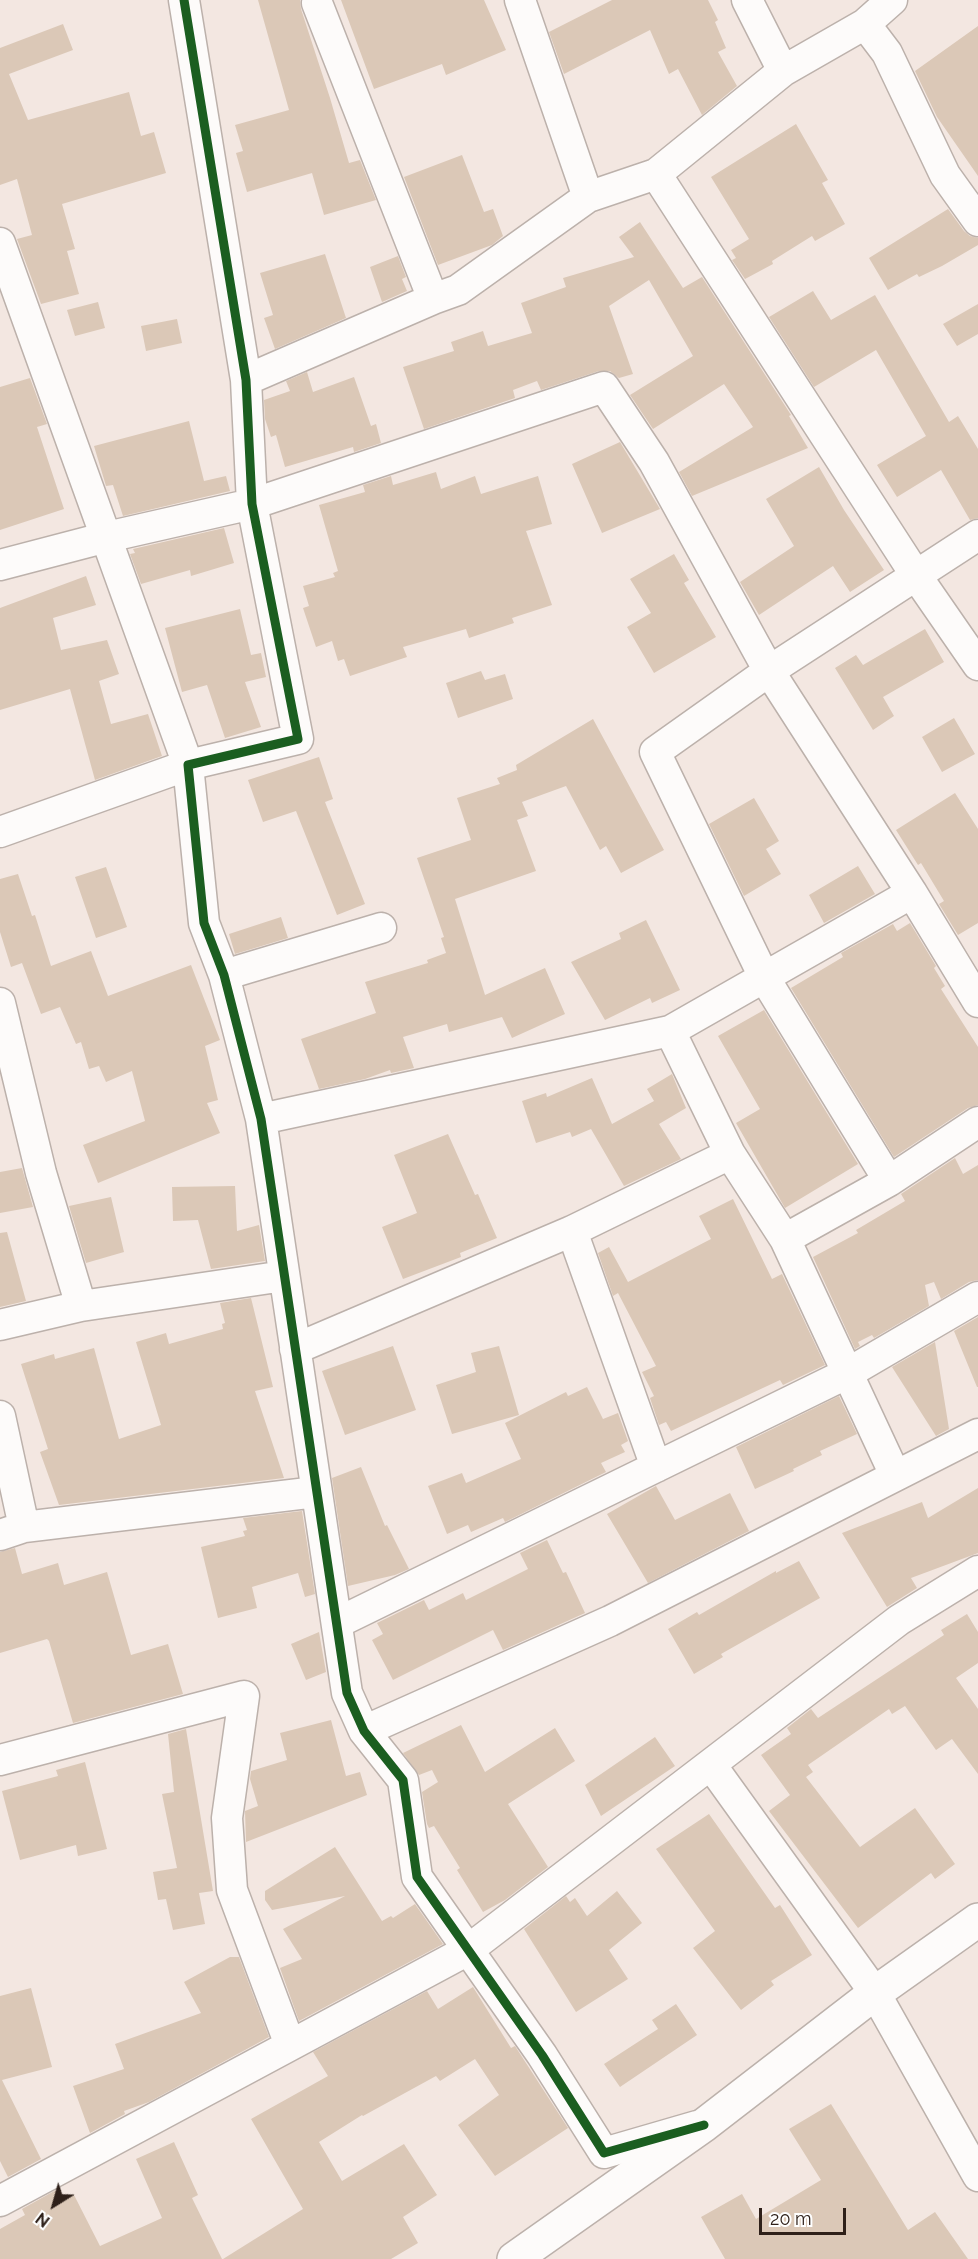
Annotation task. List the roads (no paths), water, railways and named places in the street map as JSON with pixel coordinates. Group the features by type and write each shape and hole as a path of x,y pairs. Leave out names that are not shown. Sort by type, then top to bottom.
{"main road":[{"path":"514,2259 704,2124 875,1993 978,1920"}],"street":[{"path":"0,832 188,765 298,739 252,504 246,380 184,0"},
{"path":"520,0 588,198"},
{"path":"747,0 783,71"},
{"path":"246,380 433,299 459,290 588,198 656,174 783,71 865,24 892,0"},
{"path":"317,3 433,299"},
{"path":"865,24 887,53 945,175 978,221"},
{"path":"656,174 915,574 978,665"},
{"path":"0,243 188,765 204,923 224,975 261,1119 347,1693 364,1731 403,1780 417,1877 542,2055 604,2153 704,2124"},
{"path":"0,565 107,537 252,504 604,387 654,462 769,670 912,893 978,1002"},
{"path":"889,1181 764,977 655,752 769,670 978,535"},
{"path":"261,1119 670,1031 912,893"},
{"path":"224,975 381,928"},
{"path":"0,1004 41,1173 81,1306"},
{"path":"670,1031 730,1154 785,1239 895,1475"},
{"path":"785,1239 889,1181 978,1122"},
{"path":"296,1349 572,1231 730,1154"},
{"path":"572,1231 656,1467"},
{"path":"0,1325 81,1306 284,1276"},
{"path":"337,1623 848,1373 978,1297"},
{"path":"0,1416 12,1531 316,1492"},
{"path":"364,1731 610,1621 978,1434"},
{"path":"0,2200 468,1950 899,1620 978,1571"},
{"path":"0,1760 243,1696 227,1818 232,1890 290,2045"},
{"path":"711,1765 875,1993 978,2176"}]}
